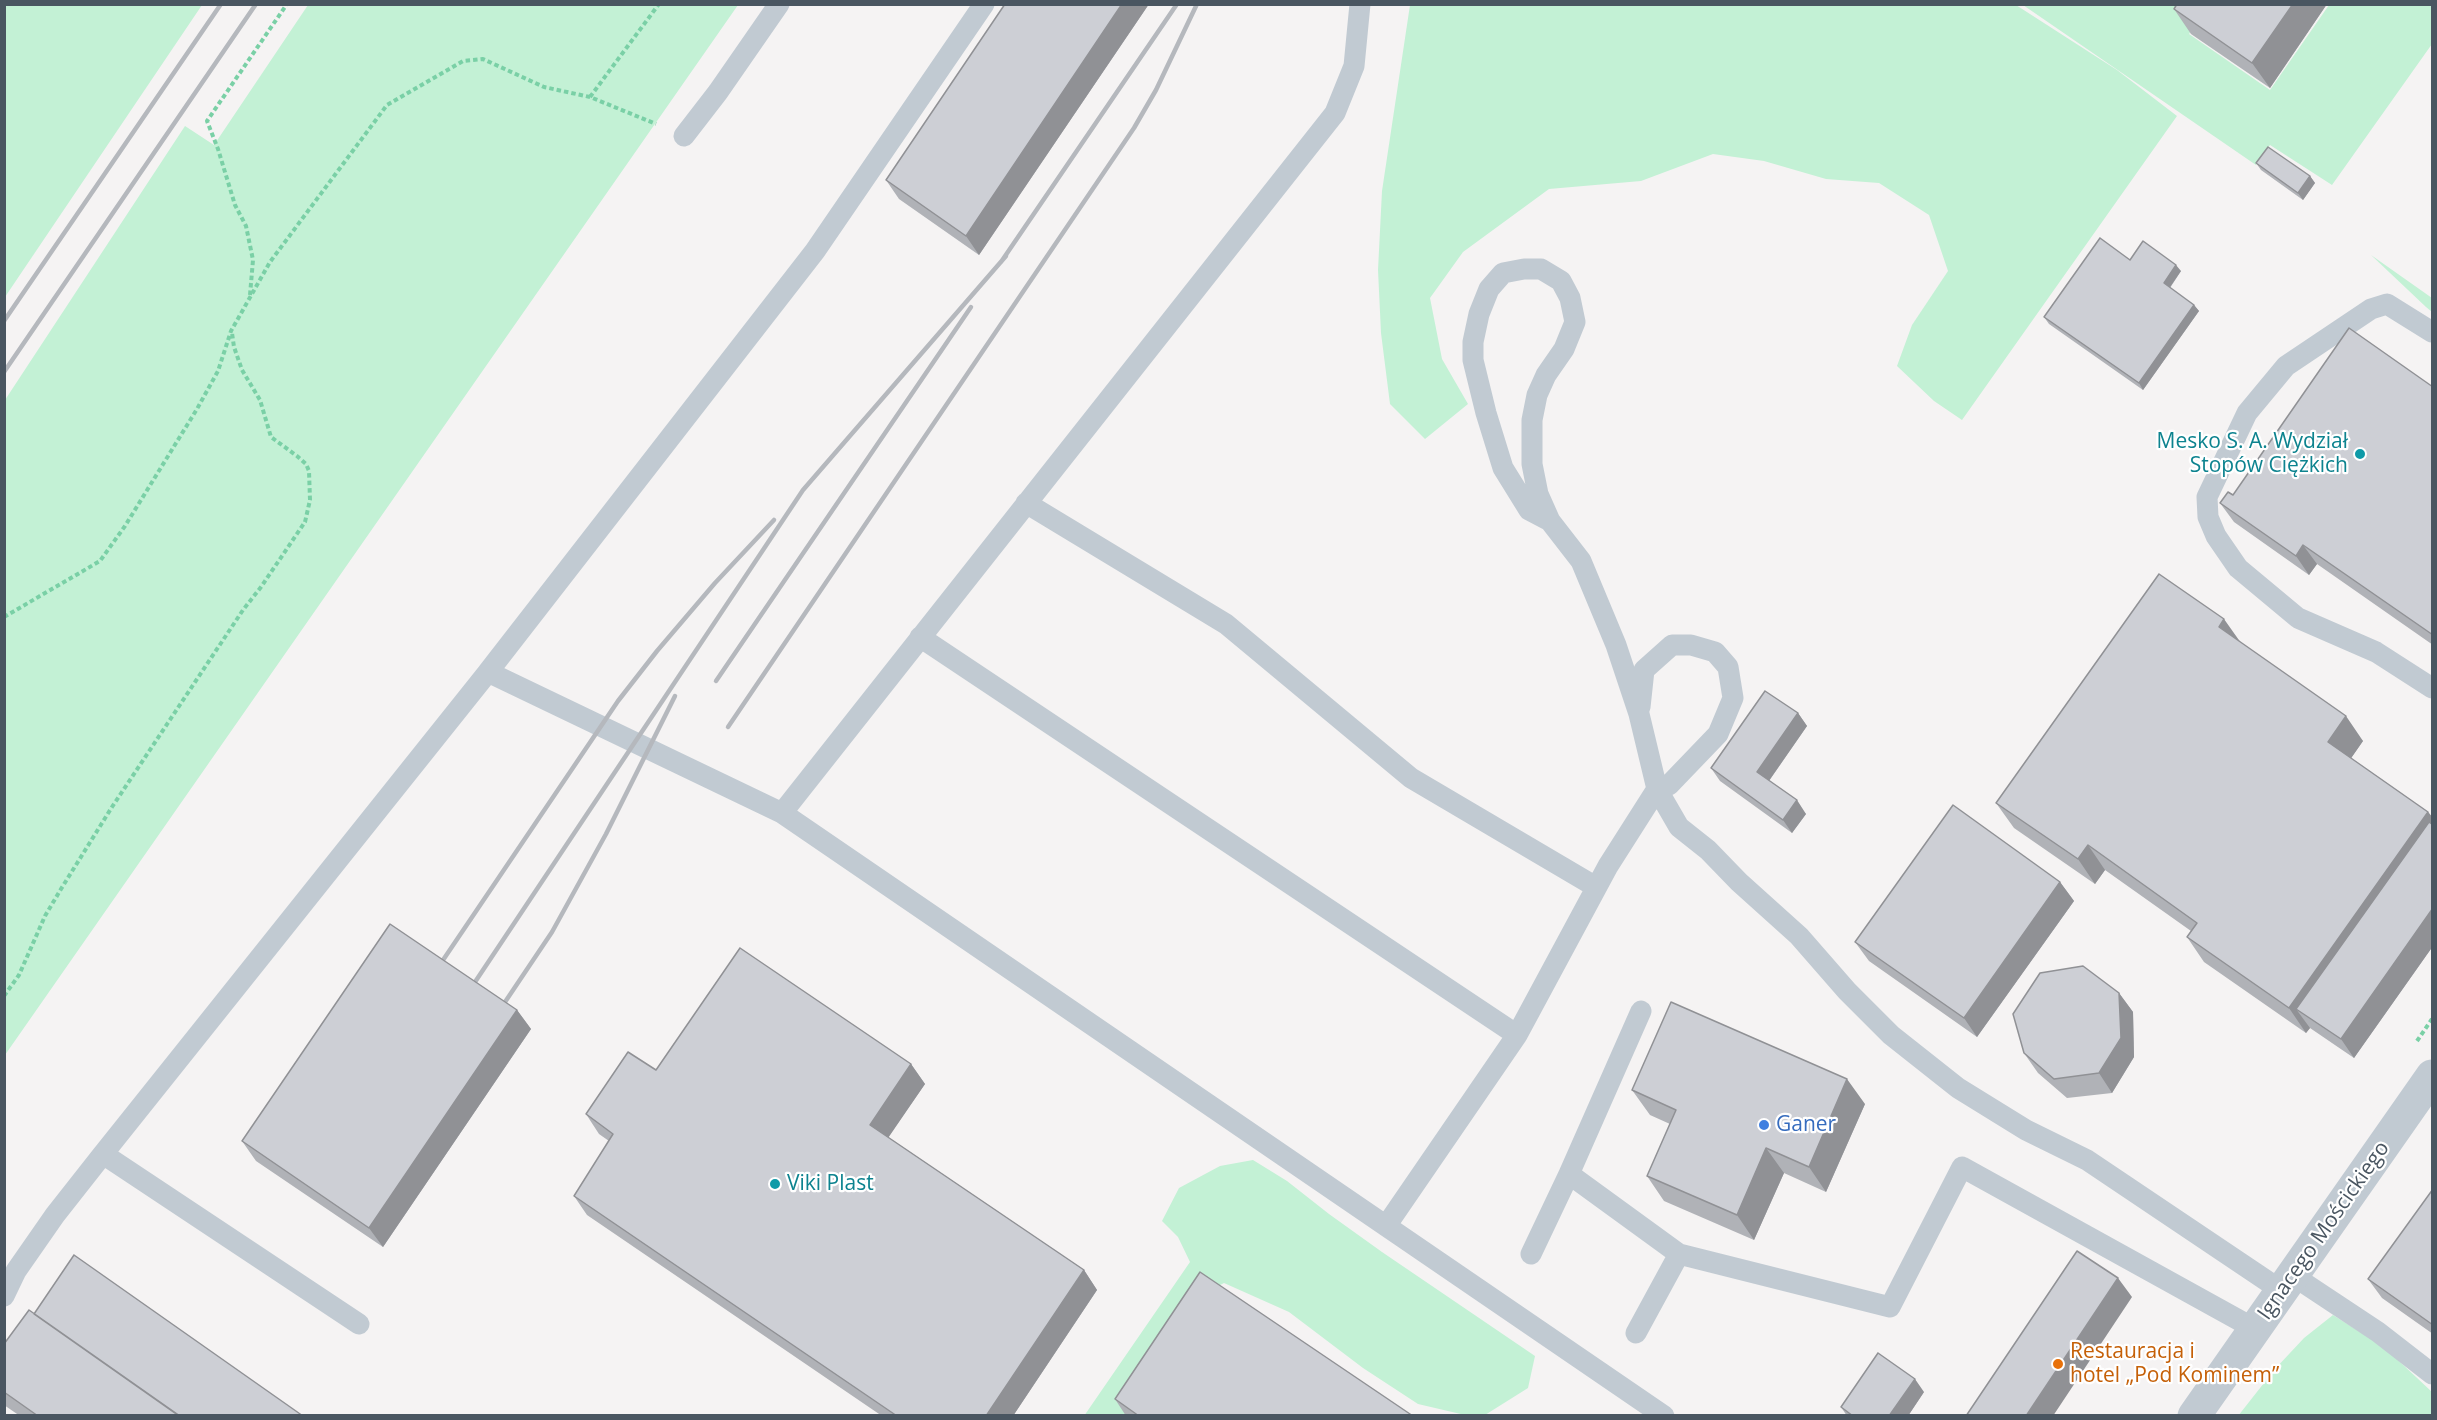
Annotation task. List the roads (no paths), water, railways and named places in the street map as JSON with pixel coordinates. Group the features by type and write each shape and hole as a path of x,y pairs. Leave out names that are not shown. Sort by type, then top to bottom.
{"street":[{"name":"Ignacego Mościckiego","path":"2194,1416 2433,1076"}],"lane":[{"path":"684,136 718,92 779,4"},
{"path":"4,1296 22,1262 104,1154 488,672 815,251 984,4"},
{"path":"782,813 1335,113 1354,66 1360,4"},
{"path":"1550,521 1529,510 1503,468 1473,360 1473,342 1479,314 1489,289 1503,273 1524,269 1541,269 1561,281 1570,298 1575,322 1564,349 1546,375 1537,395 1532,420 1532,464 1538,494 1550,521 1581,561 1616,645 1639,714 1657,789 1679,827 1708,850 1739,882 1799,936 1847,991 1891,1035 1958,1088 2026,1130 2087,1160 2287,1283 2378,1332 2433,1374"},
{"path":"2433,332 2387,304 2371,309 2286,366 2247,413 2207,497 2208,517 2216,536 2238,568 2298,618 2376,652 2433,688"},
{"path":"1026,503 1226,624 1411,778 1596,887"},
{"path":"920,637 1516,1035"},
{"path":"1386,1226 1516,1035 1596,887 1657,789 1669,785 1718,734 1732,698 1728,668 1715,652 1691,645 1672,645 1644,670 1639,714"},
{"path":"488,672 782,813 1664,1416"},
{"path":"1531,1254 1641,1011"},
{"path":"104,1154 359,1324"},
{"path":"1569,1174 1679,1254 1890,1307 1962,1167 2255,1329"},
{"path":"1636,1333 1679,1254"}],"railway":[{"path":"4,321 221,4"},
{"path":"4,372 256,4"},
{"path":"1001,262 1177,4"},
{"path":"728,727 1134,128 1156,90 1197,4"},
{"path":"471,988 803,490 1006,256"},
{"path":"716,681 971,307"},
{"path":"439,966 618,701 715,583 774,520"},
{"path":"501,1008 552,932 606,834 675,696"}],"place":[{"name":"Mesko S. A. Wydział Stopów Ciężkich","path":"2360,454"},
{"name":"Ganer","path":"1764,1125"},
{"name":"Viki Plast","path":"775,1184"},
{"name":"Restauracja i hotel „Pod Kominem”","path":"2058,1364"}]}
